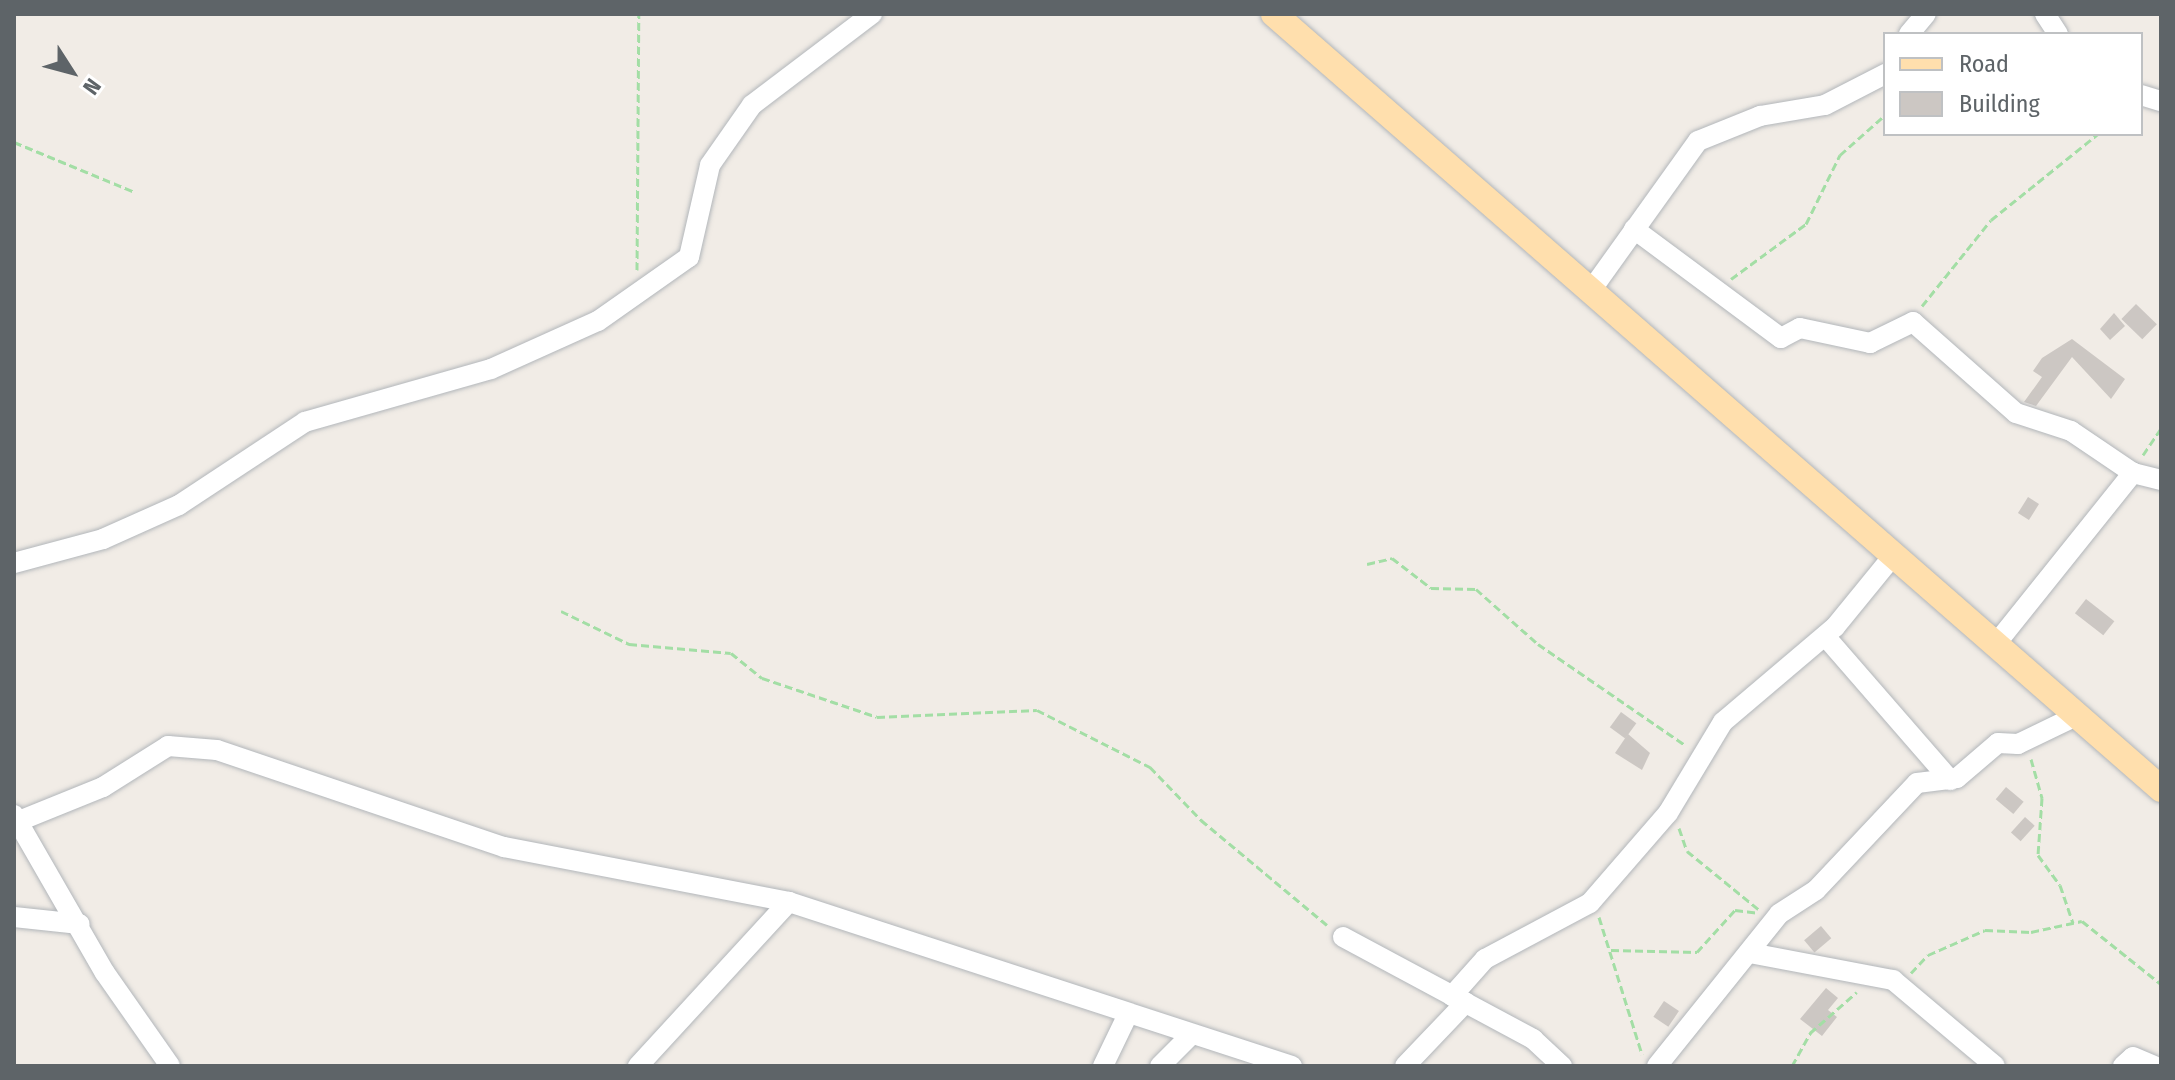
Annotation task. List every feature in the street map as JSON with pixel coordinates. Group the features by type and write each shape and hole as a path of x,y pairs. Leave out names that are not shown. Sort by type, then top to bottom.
{"main road":[{"path":"1274,14 2161,789"}],"street":[{"path":"14,563 103,539 190,499 305,422 491,369 598,321 689,257 710,165 752,105 872,14"},
{"path":"1911,32 1926,14"},
{"path":"2045,14 2057,32"},
{"path":"1592,289 1698,141 1760,116 1825,105 1883,75"},
{"path":"1634,229 1781,338 1800,328 1870,343 1909,321 2016,413 2071,431 2133,473 2161,480"},
{"path":"1995,645 2133,473"},
{"path":"1405,1066 1459,999 1485,959 1590,903 1671,808 1702,757 1739,706 1825,636 1893,556"},
{"path":"1825,636 1950,780"},
{"path":"1657,1066 1779,914 1816,890 1917,783 1950,780 1998,743 2025,742 2076,716"},
{"path":"170,1066 16,819 103,787 168,746 217,750 504,847 789,902 1006,968 1189,1037 1292,1066"},
{"path":"638,1066 789,902"},
{"path":"14,917 80,924"},
{"path":"1343,937 1543,1046 1562,1066"},
{"path":"1750,953 1893,980 1995,1066"},
{"path":"1103,1066 1128,1014"},
{"path":"1160,1066 1189,1037"},
{"path":"2123,1066 2133,1057 2154,1066"}],"path":[{"path":"637,293 639,14"},
{"path":"1718,289 1806,224 1845,148 1883,117"},
{"path":"1909,321 1991,220 2096,136"},
{"path":"14,142 135,192"},
{"path":"2133,473 2161,428"},
{"path":"1367,564 1392,558 1431,588 1476,589 1538,644 1702,757"},
{"path":"561,611 629,644 731,653 762,678 877,717 1037,710 1150,767 1201,820 1343,937"},
{"path":"2025,742 2042,798 2038,855 2060,885 2073,923"},
{"path":"1611,950 1697,952 1735,910 1764,915 1687,851 1671,808"},
{"path":"1590,903 1611,950 1642,1066"},
{"path":"1893,980 1985,930 2073,923 2099,930 2161,984"},
{"path":"1792,1066 1810,1033 1872,978"}],"building":[{"path":"2136,304 2157,324 2142,339 2121,319"},
{"path":"2114,313 2125,326 2110,340 2100,329"},
{"path":"2072,339 2125,379 2111,399 2072,357 2036,406 2024,402 2042,377 2033,371 2042,358"},
{"path":"2028,497 2039,504 2029,520 2018,513"},
{"path":"2086,599 2114,621 2103,635 2075,613"},
{"path":"1621,712 1636,723 1625,739 1610,727"},
{"path":"1628,734 1650,753 1642,770 1615,753"},
{"path":"2006,787 2024,802 2013,814 1996,799"},
{"path":"2025,817 2035,826 2021,841 2011,833"},
{"path":"1821,926 1831,938 1814,952 1804,940"},
{"path":"1826,988 1838,998 1828,1010 1837,1017 1822,1036 1800,1019"},
{"path":"1664,1001 1679,1011 1668,1027 1653,1017"}]}
